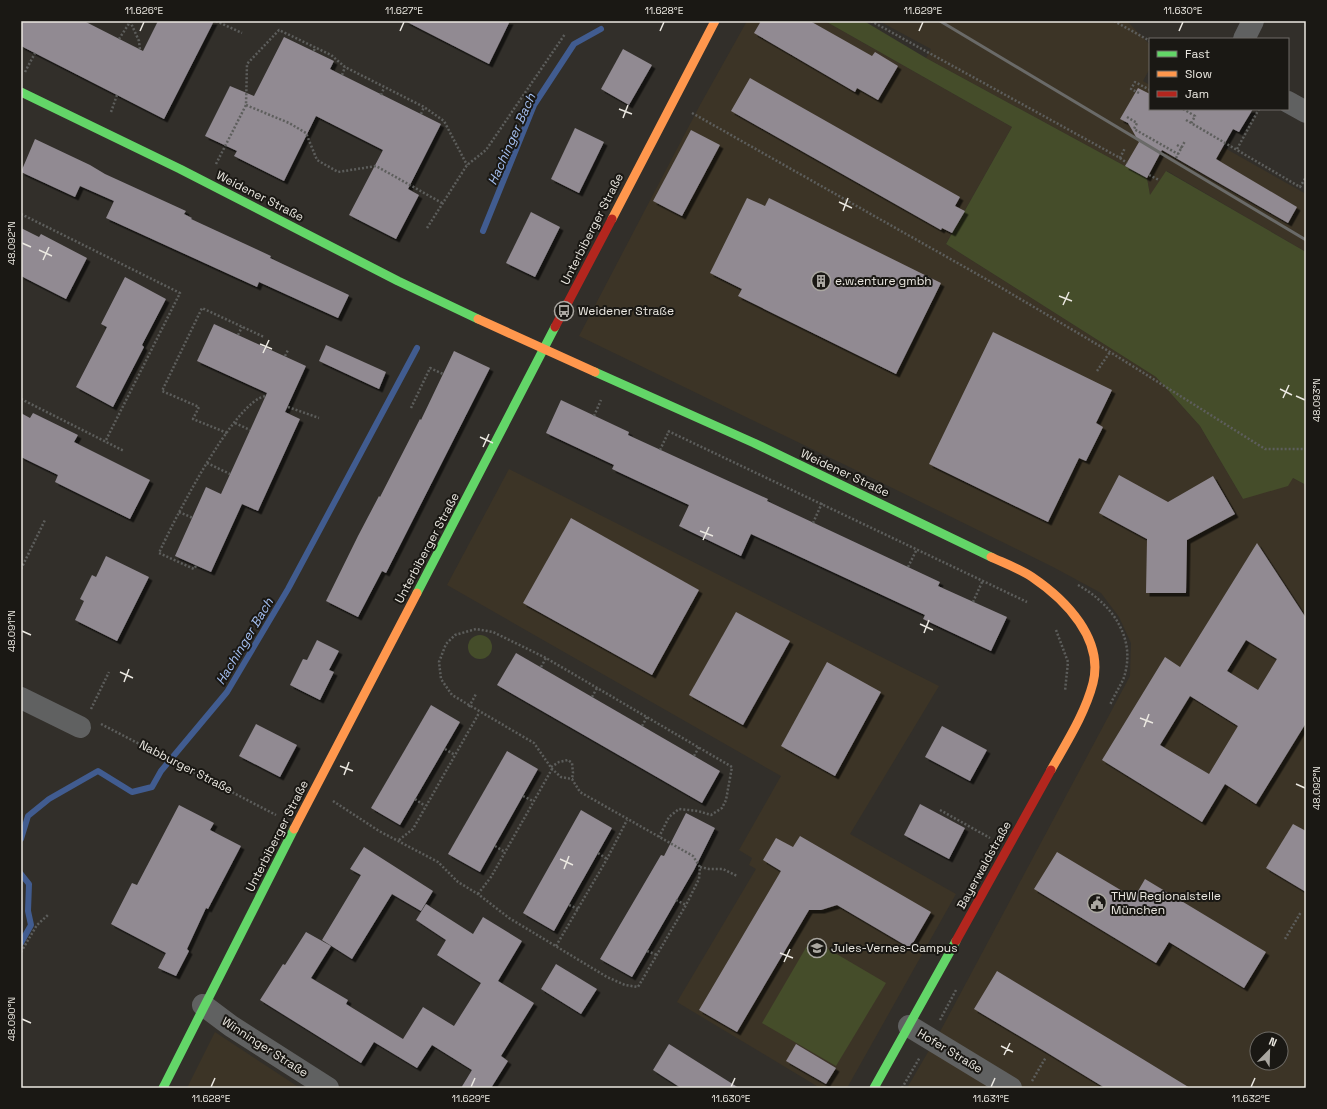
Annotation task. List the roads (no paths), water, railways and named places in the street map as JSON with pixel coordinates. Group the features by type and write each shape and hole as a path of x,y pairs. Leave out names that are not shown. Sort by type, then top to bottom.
{"street":[{"name":"Unterbiberger Straße","path":"162,1088 314,790 715,21"},
{"path":"1244,38 1253,21"},
{"name":"Weidener Straße","path":"21,92 180,169 398,281 544,349 754,443 1031,576 1067,605 1086,633 1093,648"},
{"path":"1289,103 1306,112"},
{"name":"Bayerwaldstraße","path":"874,1088 1076,725 1093,682 1095,665 1093,648"},
{"path":"21,698 88,719"},
{"name":"Winninger Straße","path":"203,1006 231,1026 328,1088"},
{"name":"Hofer Straße","path":"909,1026 1021,1085"}],"waterway":[{"name":"Hachinger Bach","path":"483,231 534,105 574,44 601,29"},
{"name":"Hachinger Bach","path":"21,839 28,816 49,799 98,771 132,792 152,787 161,771 227,692 288,589 417,348"},
{"name":"Hachinger Bach","path":"21,874 29,884 28,911 31,925 21,943"}],"railway":[{"path":"940,21 1306,240"}],"place":[{"name":"e.w.enture gmbh","path":"821,281"},
{"name":"Weidener Straße","path":"564,311"},
{"name":"THW Regionalstelle München","path":"1097,903"},
{"name":"Jules-Vernes-Campus","path":"817,948"}]}
